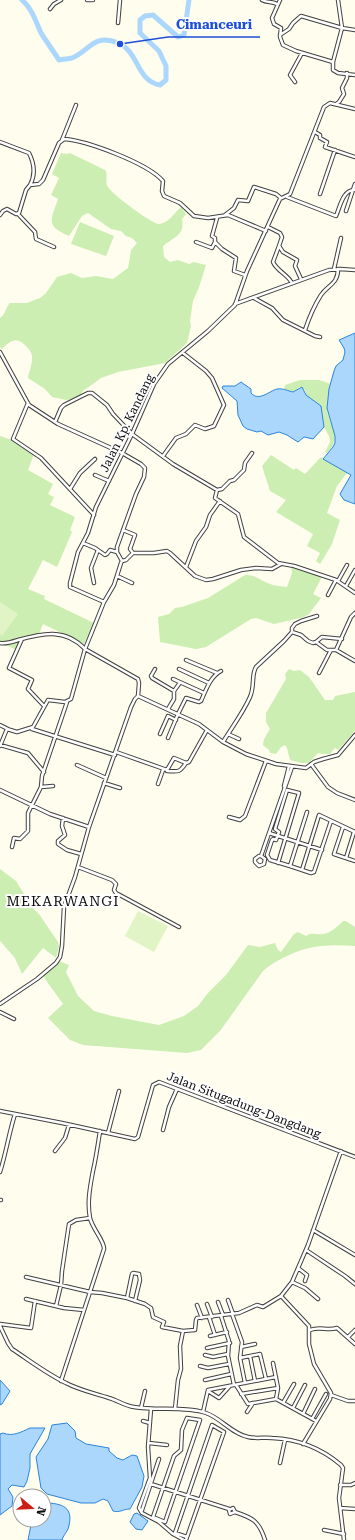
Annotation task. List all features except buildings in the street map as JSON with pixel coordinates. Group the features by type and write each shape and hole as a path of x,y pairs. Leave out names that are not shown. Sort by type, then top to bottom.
{"street":[{"path":"50,9 54,4 61,0"},
{"path":"87,0 93,0"},
{"path":"118,23 120,0"},
{"path":"262,0 267,3 274,2 277,4"},
{"path":"280,0 272,18 274,24 281,28 280,34 283,45 302,53 333,62"},
{"path":"338,0 342,28 333,66 335,72 355,75"},
{"path":"280,34 290,29 293,23 301,16 342,28 355,30"},
{"path":"295,82 290,75 302,53"},
{"path":"335,104 339,102 344,94 342,88 347,78 347,73"},
{"path":"62,140 74,140 136,162 162,180 164,183 163,194 167,198 180,203 194,216 200,218 217,218 225,215 234,208 238,200 248,201 254,187 276,194 281,198 290,194 326,105 330,103 355,109"},
{"path":"30,185 39,184 43,180 59,143 62,140 76,105"},
{"path":"315,132 320,135 320,138 327,142 325,147 355,157"},
{"path":"0,142 29,152 34,169 33,177 26,190 18,214"},
{"path":"320,194 335,150"},
{"path":"346,211 355,184"},
{"path":"286,196 336,216 346,194 349,191 354,190"},
{"name":"Jalan Kp. Kandang","path":"104,602 70,587 77,555 88,533 94,515 154,384 165,367 208,331 235,305 245,276 281,198"},
{"path":"0,215 3,211 7,210 18,214 35,232 36,239 54,247"},
{"path":"225,215 236,218 266,231"},
{"path":"217,218 211,236 215,238 215,242 222,249 236,258 234,271 245,276"},
{"path":"268,227 280,233 282,237 273,262 275,266 289,278 292,283"},
{"path":"334,269 334,261 340,245 340,238"},
{"path":"196,242 212,248 215,242"},
{"path":"279,246 284,252 297,260 295,266 301,279"},
{"path":"235,305 301,279 334,269 355,270"},
{"path":"305,330 315,305 322,294 329,289 336,278 338,269"},
{"path":"253,297 272,308 284,320 315,336 320,337"},
{"path":"0,352 28,403 33,408 55,422 122,453 144,466 146,471 117,547 117,552 122,561 117,576 104,602 85,649 72,696 67,702 41,781 41,787 28,814 28,831 20,839 14,838 12,847"},
{"path":"164,456 176,438 186,434 195,425 205,429 214,426 224,405 212,378 206,371 182,352"},
{"path":"55,422 61,408 88,393 92,393 107,405 113,414 132,434 194,477 215,487 218,490"},
{"path":"28,403 13,440 38,456 94,515"},
{"path":"252,453 245,463 244,470 234,480 230,481 222,489 218,490 214,497 238,514 244,537 281,564 294,566 337,581 355,593"},
{"path":"70,489 80,473 95,459"},
{"path":"95,475 109,481"},
{"path":"186,568 196,541 206,527 210,515 220,501"},
{"path":"123,530 135,535 130,549 133,553"},
{"path":"83,543 105,555 108,554 110,550 117,552"},
{"path":"94,583 91,568 98,550"},
{"path":"122,561 126,560 133,553 154,553 167,551 198,578 211,580 238,571 256,568 272,569 281,564"},
{"path":"328,595 346,565"},
{"path":"346,586 355,570"},
{"path":"117,576 132,583"},
{"path":"336,650 351,617 355,613"},
{"path":"223,742 250,697 254,684 253,673 255,669 262,660 280,645 292,632 292,628 295,624 301,620 317,616"},
{"path":"292,632 301,635 308,641 316,642 327,650 336,650 355,661"},
{"path":"0,644 39,634 55,633 75,640 85,649 138,679 140,685 138,696 131,707 116,753 88,827 78,867 64,907 61,954 58,960 37,979 0,1004"},
{"path":"316,642 322,637 342,639"},
{"path":"22,639 10,668 32,680 28,689 44,706"},
{"path":"319,673 331,650"},
{"path":"186,660 217,673"},
{"path":"155,669 151,676 152,678 174,691"},
{"path":"179,670 209,683"},
{"path":"168,738 186,698 200,702 209,683 221,670"},
{"path":"173,679 204,693"},
{"path":"168,709 174,699 174,691 179,684"},
{"path":"138,696 168,709 208,730 223,742 246,754 291,767 306,768 323,758 338,755 355,735"},
{"path":"32,729 44,706 49,700 67,702"},
{"path":"160,734 168,716 176,720"},
{"path":"0,725 16,732 32,729 116,753 164,770 176,772 181,771 186,763 190,762 208,730"},
{"path":"8,729 0,746 28,753 44,772"},
{"path":"228,734 239,739"},
{"path":"158,784 164,770 168,769 174,758 186,763"},
{"path":"229,817 240,820 245,816 266,761"},
{"path":"311,764 328,787 337,793 355,800"},
{"path":"77,765 106,778"},
{"path":"261,856 284,784 291,767"},
{"path":"104,783 120,788"},
{"path":"41,787 53,786"},
{"path":"0,790 50,814 88,827"},
{"path":"278,836 279,832 275,829 287,790 299,793 278,862"},
{"path":"290,866 308,812"},
{"path":"302,870 319,815 355,832 346,858"},
{"path":"63,818 62,826 65,835 58,841 58,844 67,850 81,854"},
{"path":"278,836 276,840 272,840 267,855 270,860 311,873 314,872 331,821"},
{"path":"343,827 334,854 355,861"},
{"path":"268,834 322,850"},
{"path":"78,867 112,880 116,884 114,890 116,893 179,927"},
{"path":"0,1012 14,1019"},
{"name":"Jalan Situgadung-Dangdang","path":"0,1111 137,1139 153,1085 159,1082 355,1157"},
{"path":"163,1130 169,1107 177,1089"},
{"path":"108,1133 119,1091"},
{"path":"0,1172 10,1138 9,1132 15,1114"},
{"path":"55,1151 65,1138 69,1125"},
{"path":"61,1381 105,1247 96,1234 90,1218 89,1190 100,1131"},
{"path":"26,1277 90,1292 127,1298 150,1306 153,1317 164,1322 162,1327 183,1331 195,1330 196,1319 239,1313 257,1305 263,1307 281,1296 292,1282 306,1250 341,1151"},
{"path":"56,1306 61,1285 62,1267 69,1224 74,1220 90,1218"},
{"path":"313,1230 355,1255"},
{"path":"306,1250 355,1284"},
{"path":"298,1268 307,1275 305,1281"},
{"path":"127,1298 132,1274 139,1274 140,1280 135,1301"},
{"path":"292,1282 301,1286 318,1299"},
{"path":"281,1296 309,1326 309,1340 312,1358 331,1395 303,1444"},
{"path":"26,1299 56,1306 84,1310"},
{"path":"228,1300 240,1336 240,1358 245,1383"},
{"path":"35,1301 31,1328 0,1325 10,1347 61,1381 114,1399 126,1406 204,1412 242,1435 272,1438 303,1444 321,1450 342,1465 344,1468 340,1485 340,1508 344,1540"},
{"path":"218,1302 230,1343 228,1354 233,1385 247,1403 276,1399 316,1421"},
{"path":"207,1304 215,1335"},
{"path":"197,1305 202,1318"},
{"path":"310,1330 319,1327 330,1330 337,1328 355,1344"},
{"path":"348,1337 355,1330"},
{"path":"176,1409 178,1380 181,1371 180,1346 183,1331"},
{"path":"210,1336 227,1332"},
{"path":"240,1336 246,1335"},
{"path":"207,1348 230,1343"},
{"path":"241,1347 255,1344"},
{"path":"205,1355 213,1356 228,1354"},
{"path":"240,1358 260,1354 266,1379"},
{"path":"250,1356 255,1381"},
{"path":"273,1363 278,1388 276,1399"},
{"path":"200,1366 208,1368 229,1364"},
{"path":"206,1380 231,1374"},
{"path":"208,1390 276,1377"},
{"path":"283,1403 294,1384"},
{"path":"208,1390 219,1398 233,1385"},
{"path":"293,1408 305,1386"},
{"path":"241,1394 278,1388"},
{"path":"303,1414 315,1389"},
{"path":"204,1412 208,1390"},
{"path":"141,1408 145,1391"},
{"path":"312,1419 326,1394"},
{"path":"331,1395 348,1401 355,1401"},
{"path":"247,1412 253,1403"},
{"path":"151,1409 148,1464 150,1478 139,1508 140,1512 159,1522 173,1534 186,1539"},
{"path":"187,1418 200,1420 165,1522 153,1517 163,1488 174,1456 181,1450 182,1430 187,1418"},
{"path":"143,1421 150,1423"},
{"path":"212,1425 224,1432 186,1539 175,1533 212,1425"},
{"path":"280,1463 285,1440"},
{"path":"149,1443 167,1445"},
{"path":"142,1510 159,1459"},
{"path":"340,1485 352,1485 355,1483"},
{"path":"151,1484 221,1507 229,1510 232,1514 235,1512 248,1516 259,1525 265,1540"},
{"path":"340,1508 355,1509"},
{"path":"324,1530 344,1534"}],"green space":[{"path":"61,153 70,153 105,170 107,174 106,183 111,191 155,223 159,224 166,222 181,207 186,214 182,219 182,229 177,236 163,246 164,257 170,262 178,260 189,264 194,262 206,265 193,301 190,321 191,326 187,343 165,363 118,372 101,378 83,391 77,399 66,400 52,397 45,389 28,378 32,356 30,350 22,342 16,340 2,349 0,347 0,318 10,303 27,303 40,298 46,293 57,277 71,273 82,278 96,276 113,279 128,268 131,250 137,243 121,231 111,229 88,213 82,216 69,236 56,229 52,222 52,217 58,199 51,195 59,178 52,174"},
{"path":"80,222 114,236 106,256 71,244"},
{"path":"300,380 319,380 331,384 327,409 335,437 332,448 327,453 325,452 330,442 329,436 324,427 321,406 306,395 305,390 300,387 293,392 284,389 285,385"},
{"path":"0,436 15,441 34,454 28,470 53,484 48,494 54,497 50,505 75,517 70,530 72,532 57,567 43,560 28,589 45,596 44,599 94,623 84,644 43,624 39,634 23,640 17,650 5,645 0,645"},
{"path":"271,455 294,470 296,468 305,474 321,457 347,473 337,486 327,513 340,520 332,544 320,564 316,561 320,553 307,546 313,534 276,512 286,500 270,491 262,466"},
{"path":"291,565 300,566 323,575 313,594 321,598 309,614 304,617 274,624 256,618 251,619 206,647 196,649 160,642 158,617 169,614 175,608 208,598 245,575 255,577 272,585 287,587 292,573"},
{"path":"0,602 18,614 2,636 0,634"},
{"path":"289,669 294,671 300,670 309,677 325,700 333,700 335,696 355,692 355,731 338,750 335,748 330,754 318,753 309,763 301,763 290,760 285,745 281,747 276,754 270,753 269,750 263,745 264,739 270,729 266,722 266,713 286,679 285,674"},
{"path":"0,869 16,881 32,907 39,914 58,942 59,946 56,958 43,948 22,974 15,958 0,941"},
{"path":"138,911 168,926 154,952 125,936"},
{"path":"343,921 346,921 355,927 355,946 317,946 290,954 276,961 263,971 220,1031 201,1050 187,1053 83,1045 70,1040 48,1018 63,1004 43,976 59,961 69,965 66,972 78,996 94,1011 159,1025 184,1016 198,1006 208,993 226,975 248,945 260,947 275,943 278,950 281,952 294,934 298,932 306,936 312,934 325,934 334,929"}],"water":[{"path":"355,333 355,504 344,500 340,494 351,475 323,459 335,443 335,436 327,408 329,389 334,371 336,366 343,360 345,352 339,340"},
{"path":"241,382 251,389 251,393 257,396 264,395 277,389 293,392 302,387 306,395 321,406 324,427 313,439 304,437 298,442 279,432 268,435 261,431 257,432 247,429 243,426 238,415 237,401 222,388 223,386 235,386"},
{"path":"0,1380 10,1391 0,1405"},
{"path":"67,1423 75,1431 76,1438 86,1444 109,1448 109,1451 117,1458 123,1460 132,1455 137,1456 144,1476 142,1487 130,1509 118,1512 113,1511 108,1501 103,1499 95,1503 81,1503 52,1495 52,1488 41,1488 36,1457 48,1439 52,1425"},
{"path":"30,1428 45,1428 30,1454 30,1468 24,1487 12,1485 8,1489 12,1495 12,1506 0,1515 0,1434 14,1434"},
{"path":"52,1504 61,1505 68,1511 70,1522 62,1540 28,1540 30,1528 52,1528"},
{"path":"137,1513 148,1521 142,1530 136,1529 130,1522 134,1514"}],"waterway":[{"path":"22,0 31,11 41,33 59,60 72,58 92,44 103,40 110,40 125,47 130,52 146,78 160,85 166,80 166,66 159,51 140,33 140,20 145,16 153,15 178,37 184,35 189,0"}],"place":[{"name":"Cimanceuri","path":"120,44"}],"district":[{"name":"MEKARWANGI","path":"63,901"}]}
